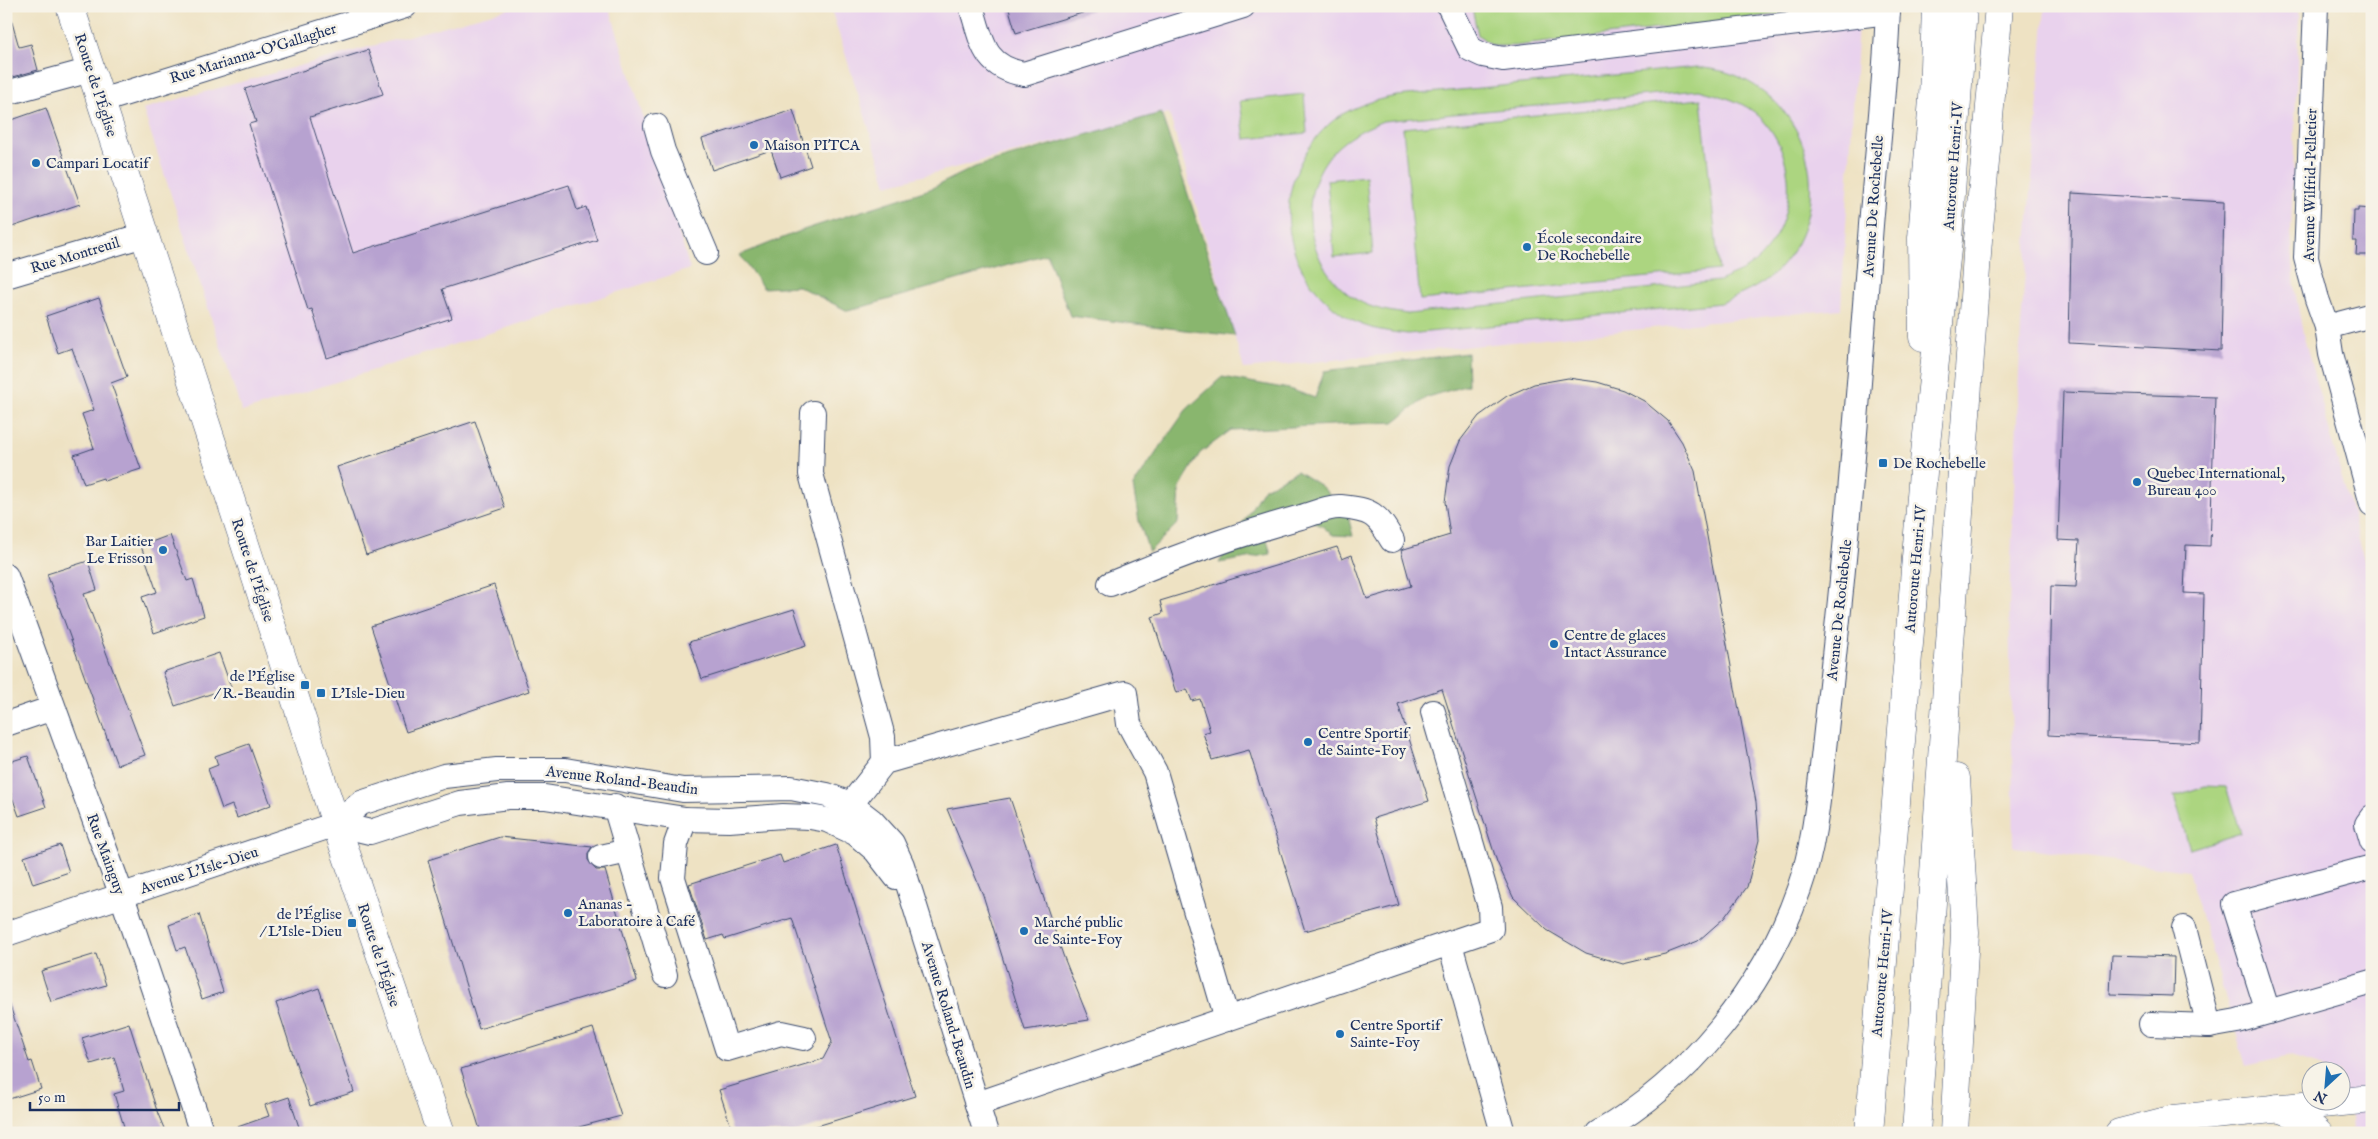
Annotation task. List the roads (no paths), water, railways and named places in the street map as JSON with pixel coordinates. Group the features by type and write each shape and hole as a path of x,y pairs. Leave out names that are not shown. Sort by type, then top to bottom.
{"main road":[{"name":"Route de l'Église","path":"70,6 336,824 441,1133"},
{"path":"1923,472 1922,238 1934,99 1936,6"},
{"name":"Autoroute Henri-IV","path":"1869,1133 1923,472 1948,240 1963,6"},
{"name":"Autoroute Henri-IV","path":"1916,1133 1978,240 1998,6"},
{"path":"1949,666 1965,933 1954,1133"},
{"path":"2119,1133 2174,1118 2372,1099"},
{"path":"2278,1108 2299,1116 2318,1133"}],"street":[{"name":"Rue Marianna-O'Gallagher","path":"101,101 405,6"},
{"path":"971,6 986,50 999,66 1024,74 1243,6"},
{"path":"1449,6 1470,49 1483,55 1503,59 1888,9"},
{"name":"Avenue Wilfrid-Pelletier","path":"2316,6 2306,258 2317,300 2327,327 2331,354 2372,504"},
{"name":"Avenue De Rochebelle","path":"1598,1133 1629,1115 1670,1082 1708,1043 1733,1011 1762,969 1781,932 1799,889 1811,844 1818,799 1845,556 1888,9"},
{"path":"6,93 91,70"},
{"path":"656,126 663,151 706,253"},
{"name":"Rue Montreuil","path":"6,276 144,235"},
{"path":"2327,327 2372,315"},
{"path":"813,413 811,474 884,737 884,762"},
{"path":"1110,584 1157,565 1290,520 1339,507 1364,511 1379,517 1392,540"},
{"name":"Rue Mainguy","path":"6,576 122,896 202,1133"},
{"path":"836,823 884,762 1125,693 1129,724 1155,772 1227,1019"},
{"path":"6,724 53,708"},
{"path":"977,1104 1491,929 1490,907 1433,712"},
{"name":"Avenue Roland-Beaudin","path":"336,824 361,803 444,776 497,770 565,770 683,790 791,788 828,795 850,804 872,821 892,843 902,865 986,1133"},
{"name":"Avenue Roland-Beaudin","path":"336,824 370,832 460,803 508,797 545,797 615,806 685,819 729,820 801,816 836,823 855,833 876,851 912,897"},
{"path":"615,806 665,975"},
{"path":"2372,818 2367,824 2372,841"},
{"path":"685,819 676,844 673,878 727,1049 781,1033 804,1038"},
{"name":"Avenue L'Isle-Dieu","path":"6,934 336,824"},
{"path":"601,857 628,851"},
{"path":"2268,1012 2234,904 2372,867"},
{"path":"2184,928 2209,1026"},
{"path":"1450,944 1504,1133"},
{"path":"2151,1024 2209,1026 2237,1021 2372,982"}],"place":[{"name":"Maison PITCA","path":"754,145"},
{"name":"Campari Locatif","path":"36,163"},
{"name":"École secondaire De Rochebelle","path":"1527,247"},
{"name":"De Rochebelle","path":"1883,463"},
{"name":"Quebec International, Bureau 400","path":"2137,482"},
{"name":"Bar Laitier Le Frisson","path":"163,550"},
{"name":"Centre de glaces Intact Assurance","path":"1554,644"},
{"name":"de l'Église / R.-Beaudin","path":"305,685"},
{"name":"L'Isle-Dieu","path":"321,693"},
{"name":"Centre Sportif de Sainte-Foy","path":"1308,742"},
{"name":"Ananas - Laboratoire à Café","path":"568,913"},
{"name":"de l'Église / L'Isle-Dieu","path":"352,923"},
{"name":"Marché public de Sainte-Foy","path":"1024,931"},
{"name":"Centre Sportif Sainte-Foy","path":"1340,1034"}]}
